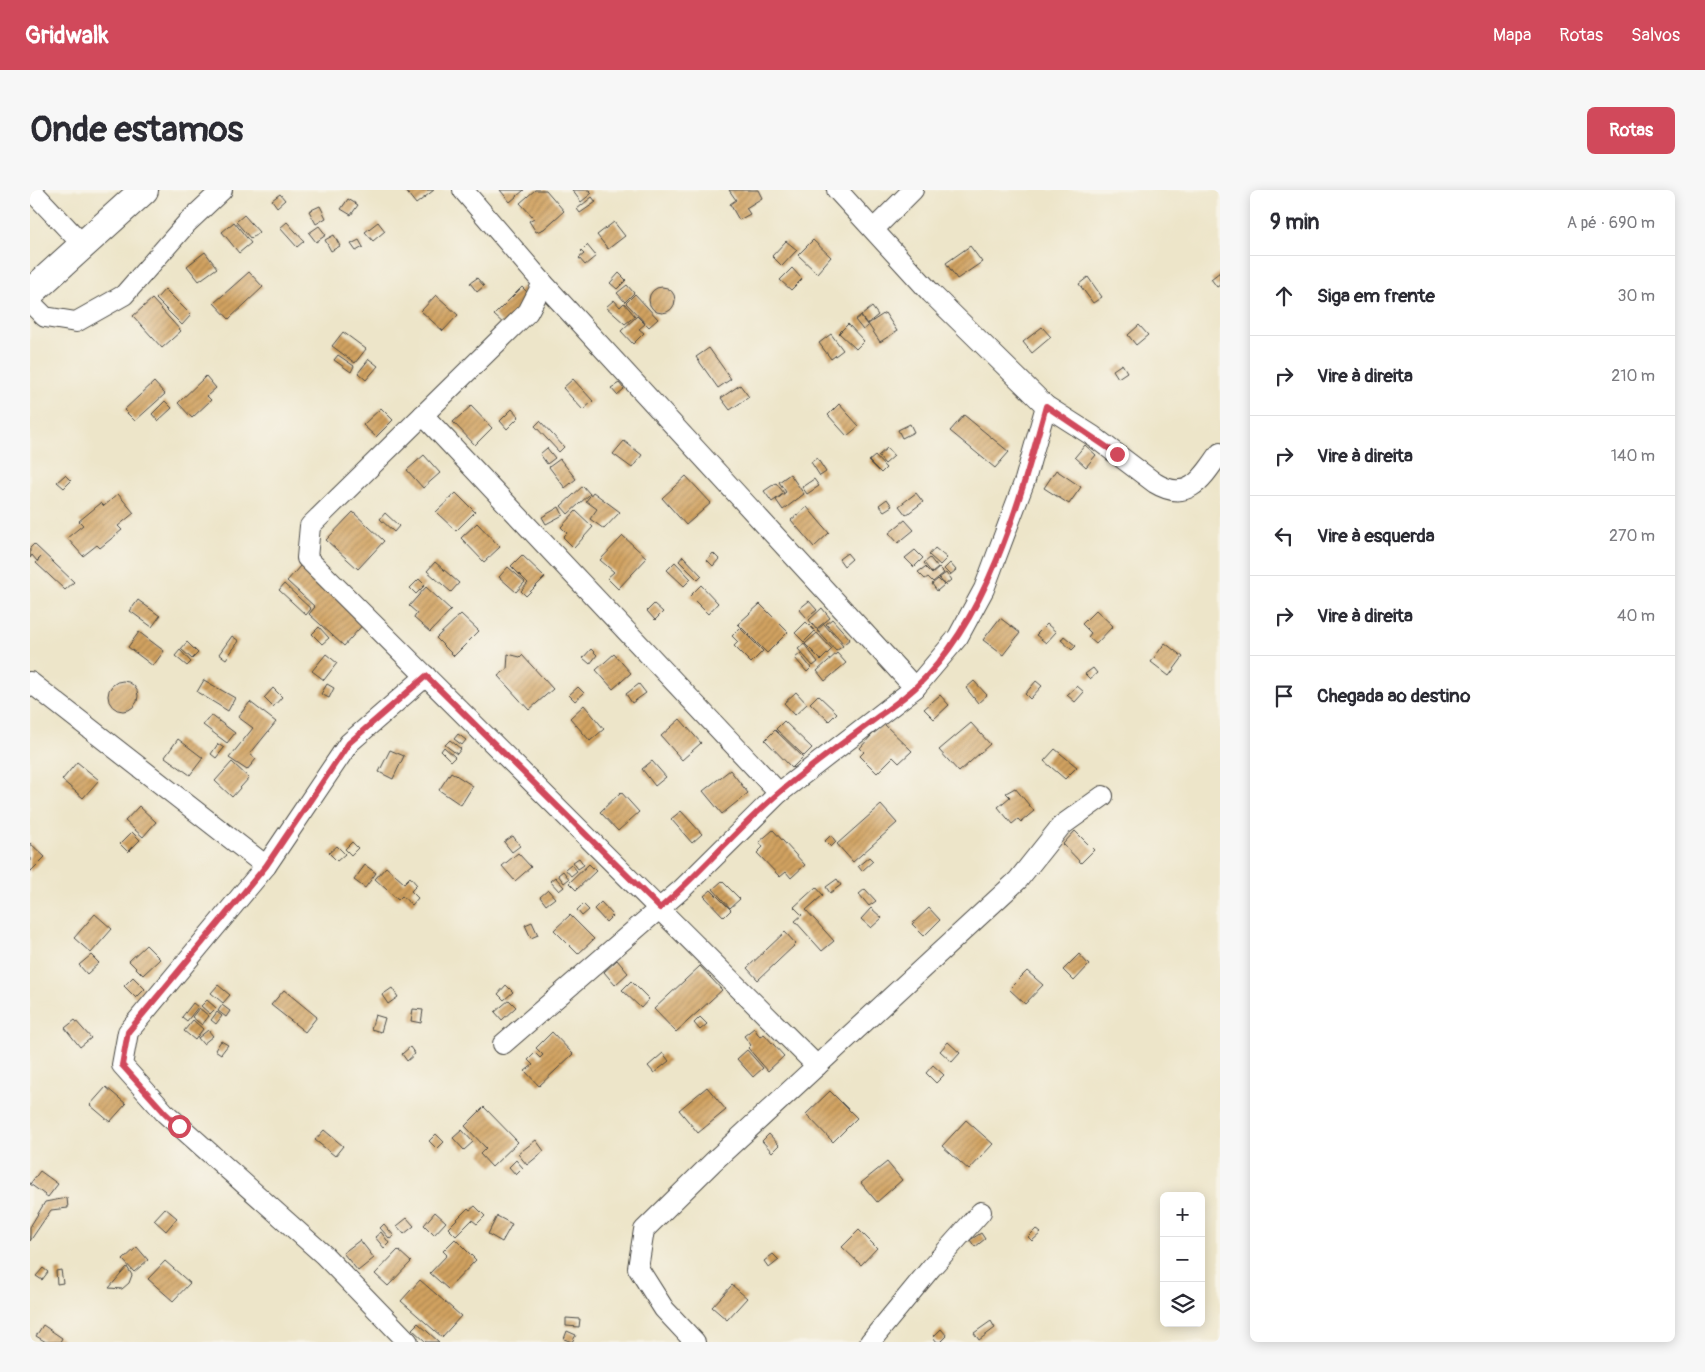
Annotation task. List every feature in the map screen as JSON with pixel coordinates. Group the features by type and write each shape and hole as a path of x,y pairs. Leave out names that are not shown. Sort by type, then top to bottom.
{"highway":[{"path":"32,306 83,245 144,190"}],"street":[{"path":"31,190 83,245"},
{"path":"32,306 45,318 76,322 124,294 188,223 222,190"},
{"path":"463,190 543,283 915,688"},
{"path":"838,190 931,293 1046,406 1093,436 1166,490 1181,491 1197,484 1220,453"},
{"path":"874,229 913,190"},
{"path":"543,283 528,312 310,526 306,558 817,1066"},
{"path":"504,1044 682,889 779,792 915,688 958,637 984,589 1024,480 1046,406"},
{"path":"423,415 779,792"},
{"path":"408,1342 324,1255 165,1113 122,1065 128,1032 266,866 349,743 426,676"},
{"path":"30,682 266,866"},
{"path":"695,1342 664,1309 638,1268 644,1230 817,1066 1018,880 1061,826 1104,796"},
{"path":"870,1342 925,1274 981,1212"}],"building":[{"path":"405,190 434,190 416,204"},
{"path":"500,190 524,190 510,202"},
{"path":"535,190 546,190 564,211 544,229 536,232 529,221 534,218 520,203"},
{"path":"572,190 589,190 592,193 581,202"},
{"path":"729,190 758,190 762,198 746,208 750,214 739,220 730,204 736,200"},
{"path":"280,194 285,200 277,207 272,200"},
{"path":"592,197 596,202 580,213 577,209"},
{"path":"348,199 358,205 351,215 341,209"},
{"path":"320,206 326,218 316,224 309,211"},
{"path":"244,215 259,232 251,239 236,222"},
{"path":"234,222 251,243 239,253 222,232"},
{"path":"287,222 304,241 297,247 280,228"},
{"path":"378,222 385,231 373,241 365,232"},
{"path":"614,222 625,236 608,249 597,235"},
{"path":"319,226 326,235 316,242 309,233"},
{"path":"334,235 340,246 331,251 325,240"},
{"path":"359,240 363,247 356,251 351,244"},
{"path":"813,240 831,257 817,273 798,255"},
{"path":"786,241 797,250 782,266 772,256"},
{"path":"587,245 596,256 585,265 579,258 584,254 581,251"},
{"path":"970,246 982,262 957,279 946,263"},
{"path":"205,252 217,268 199,281 187,266"},
{"path":"792,268 802,279 791,290 780,280"},
{"path":"249,272 263,287 229,319 214,303"},
{"path":"1220,272 1220,285 1217,287 1211,279"},
{"path":"619,273 626,280 617,289 610,283"},
{"path":"1088,277 1102,297 1093,303 1079,284"},
{"path":"477,278 484,286 477,292 470,283"},
{"path":"627,285 634,293 625,302 617,293"},
{"path":"522,287 532,297 505,325 494,315"},
{"path":"662,287 671,291 675,300 671,309 662,313 653,309 649,300 653,291"},
{"path":"165,289 191,315 182,325 156,299"},
{"path":"635,294 658,319 649,327 626,303"},
{"path":"436,295 458,315 443,331 421,311"},
{"path":"152,299 181,331 162,348 133,316"},
{"path":"614,300 620,307 624,303 635,316 625,324 606,307"},
{"path":"872,307 878,315 867,324 861,316"},
{"path":"885,313 897,331 880,342 868,324"},
{"path":"637,316 645,324 639,329 644,333 633,344 621,331"},
{"path":"860,316 868,326 863,330 855,320"},
{"path":"848,324 864,341 856,349 839,333"},
{"path":"1139,325 1148,335 1136,345 1128,335"},
{"path":"1042,327 1051,337 1032,353 1023,342"},
{"path":"343,332 366,349 355,363 332,346"},
{"path":"831,334 843,350 831,359 819,343"},
{"path":"709,348 731,379 718,388 696,357"},
{"path":"338,355 354,366 351,372 334,360"},
{"path":"369,359 378,366 366,380 358,373"},
{"path":"1122,364 1127,372 1118,378 1113,370"},
{"path":"206,376 216,388 207,396 211,400 192,418 178,403"},
{"path":"573,379 593,401 583,410 563,388"},
{"path":"154,382 165,394 135,421 124,410"},
{"path":"619,383 624,389 617,395 611,388"},
{"path":"740,385 749,397 730,410 721,398"},
{"path":"165,401 172,408 158,421 152,414"},
{"path":"839,404 859,426 847,436 828,415"},
{"path":"471,406 492,428 475,445 453,422"},
{"path":"381,408 393,420 376,437 363,425"},
{"path":"512,409 519,417 507,429 500,421"},
{"path":"964,415 1009,452 995,468 950,431"},
{"path":"540,421 564,447 559,452 535,426"},
{"path":"910,424 914,432 902,438 898,430"},
{"path":"624,441 642,455 632,468 613,454"},
{"path":"1085,445 1096,455 1086,467 1075,457"},
{"path":"547,448 555,458 547,464 540,454"},
{"path":"887,448 894,456 885,464 878,456"},
{"path":"424,455 440,473 423,488 407,470"},
{"path":"875,456 886,468 881,473 869,461"},
{"path":"817,458 826,472 820,476 811,462"},
{"path":"560,459 576,479 565,488 549,467"},
{"path":"1056,470 1081,487 1069,504 1044,488"},
{"path":"790,474 804,494 783,510 776,500 786,492 779,482"},
{"path":"65,475 71,481 64,488 57,482"},
{"path":"686,476 711,503 686,525 662,498"},
{"path":"814,479 819,486 807,494 802,487"},
{"path":"776,483 784,493 772,502 764,491"},
{"path":"583,486 590,494 568,514 561,506"},
{"path":"593,492 620,512 604,529 590,519 597,509 586,501"},
{"path":"456,493 475,512 456,531 436,512"},
{"path":"916,493 923,502 906,515 899,506"},
{"path":"118,494 134,513 118,526 122,530 100,548 97,545 83,556 67,538 83,525 79,521 101,503 104,506"},
{"path":"887,499 892,506 884,511 879,505"},
{"path":"559,507 563,515 546,524 542,517"},
{"path":"807,507 829,533 814,547 791,520"},
{"path":"576,511 593,527 574,548 563,537 567,533 561,527"},
{"path":"353,512 384,541 358,569 326,540"},
{"path":"385,513 399,526 394,532 380,519"},
{"path":"905,520 914,530 898,543 889,533"},
{"path":"477,523 500,547 484,562 461,538"},
{"path":"623,536 647,558 618,589 607,578 614,572 600,560"},
{"path":"34,544 74,582 65,590 36,563 41,557 37,561 32,555 30,558 30,548"},
{"path":"935,548 947,558 940,565 929,555"},
{"path":"915,550 923,558 914,567 905,558"},
{"path":"713,553 719,559 713,566 707,560"},
{"path":"847,553 852,559 844,566 839,559"},
{"path":"522,555 545,577 526,596 521,591 528,583 511,566"},
{"path":"683,556 702,576 698,580 679,561"},
{"path":"930,558 938,568 932,573 924,563"},
{"path":"435,562 459,583 451,592 427,571"},
{"path":"675,562 691,579 684,586 667,570"},
{"path":"950,563 956,570 950,575 944,569"},
{"path":"301,565 365,622 344,646 309,614 315,607 287,581"},
{"path":"508,567 525,582 516,592 499,577"},
{"path":"925,567 932,574 939,568 944,573 933,582 928,577 925,579 918,572"},
{"path":"946,573 951,580 945,585 939,578"},
{"path":"419,579 425,585 416,594 410,588"},
{"path":"938,579 944,585 937,591 932,584"},
{"path":"284,584 311,609 306,615 279,590"},
{"path":"701,585 718,603 708,614 690,596"},
{"path":"426,587 451,610 430,632 414,618 417,613 409,606"},
{"path":"138,600 160,616 152,627 130,611"},
{"path":"809,601 817,610 807,618 799,609"},
{"path":"654,604 663,612 655,620 647,611"},
{"path":"760,604 788,632 767,653 738,624"},
{"path":"822,608 830,618 816,629 809,620"},
{"path":"1096,610 1113,626 1096,644 1088,637 1091,633 1082,624"},
{"path":"461,614 479,631 454,656 436,638"},
{"path":"1000,618 1020,633 1003,655 983,640"},
{"path":"832,619 850,639 844,644 826,624"},
{"path":"806,622 815,631 804,642 795,633"},
{"path":"824,624 843,646 836,651 817,630"},
{"path":"1047,624 1056,632 1046,643 1036,635"},
{"path":"319,627 329,638 322,644 312,634"},
{"path":"740,628 763,651 751,663 734,646 738,642 732,636"},
{"path":"139,632 164,651 153,666 128,647"},
{"path":"817,633 832,649 821,660 805,644"},
{"path":"232,636 239,641 226,659 219,654"},
{"path":"1064,636 1076,646 1072,650 1061,640"},
{"path":"187,642 198,653 192,659 181,649"},
{"path":"1165,643 1183,657 1169,676 1151,662"},
{"path":"804,644 818,662 813,666 798,649"},
{"path":"591,649 597,655 590,664 583,658"},
{"path":"180,650 191,662 187,666 175,656"},
{"path":"837,653 846,663 825,681 817,671"},
{"path":"326,654 337,663 324,680 312,671"},
{"path":"508,654 520,657 522,655 553,689 529,710 498,676 507,669"},
{"path":"614,654 631,673 613,689 596,670"},
{"path":"800,654 811,668 807,672 795,658"},
{"path":"1093,668 1097,673 1090,679 1085,674"},
{"path":"204,680 235,698 228,711 197,692"},
{"path":"123,681 129,682 137,690 137,702 129,710 123,711 117,710 109,702 108,696 109,690 117,682"},
{"path":"974,681 987,695 978,703 966,688"},
{"path":"1036,681 1042,686 1030,699 1025,694"},
{"path":"327,684 334,688 329,698 321,694"},
{"path":"639,684 646,693 632,703 626,694"},
{"path":"1077,686 1084,692 1075,702 1067,695"},
{"path":"578,687 584,693 575,701 569,695"},
{"path":"273,688 282,697 273,707 264,698"},
{"path":"796,692 807,704 795,715 784,703"},
{"path":"818,695 837,713 829,721 810,703"},
{"path":"940,695 949,705 934,719 924,709"},
{"path":"250,702 276,722 250,754 256,759 247,770 229,758 253,728 238,717"},
{"path":"584,705 604,729 590,741 570,718"},
{"path":"211,715 235,733 227,743 203,725"},
{"path":"680,719 701,743 682,760 661,736"},
{"path":"784,721 812,748 804,756 776,729"},
{"path":"883,723 912,751 899,763 893,757 877,773 860,756 864,752 860,748"},
{"path":"971,723 990,744 959,772 939,750"},
{"path":"775,730 803,757 792,768 765,740"},
{"path":"458,734 466,740 462,745 454,739"},
{"path":"178,739 203,758 190,775 165,757"},
{"path":"450,740 461,749 457,754 445,745"},
{"path":"218,744 224,748 216,758 211,754"},
{"path":"444,747 455,757 451,761 441,751"},
{"path":"1055,749 1077,767 1065,779 1044,761"},
{"path":"390,750 404,756 393,779 379,772"},
{"path":"652,761 666,777 655,786 642,769"},
{"path":"77,762 99,780 83,798 62,780"},
{"path":"232,762 249,778 232,797 215,781"},
{"path":"730,770 748,793 722,814 703,791"},
{"path":"451,772 473,786 461,805 439,790"},
{"path":"1015,788 1034,811 1021,822 1018,819 1012,824 998,807 1010,797 1006,793"},
{"path":"621,792 639,812 618,831 600,812"},
{"path":"881,805 897,823 853,862 837,844"},
{"path":"139,806 156,822 143,837 125,821"},
{"path":"681,811 702,834 692,843 671,819"},
{"path":"773,830 805,865 791,878 786,872 780,877 757,853 763,847 759,842"},
{"path":"1075,831 1094,850 1081,863 1063,844"},
{"path":"132,832 140,840 128,852 120,844"},
{"path":"831,835 836,842 831,847 825,841"},
{"path":"513,836 520,846 512,852 504,842"},
{"path":"352,842 358,848 351,855 345,849"},
{"path":"30,843 45,857 30,872"},
{"path":"337,846 345,854 337,861 329,853"},
{"path":"518,853 531,867 515,881 502,866"},
{"path":"869,857 873,861 862,871 858,866"},
{"path":"579,858 584,865 578,869 573,862"},
{"path":"571,864 577,871 571,876 565,869"},
{"path":"589,864 596,871 576,890 569,883"},
{"path":"365,865 376,873 365,888 354,880"},
{"path":"386,867 404,883 410,877 417,885 411,891 418,898 412,905 402,896 398,900 375,879"},
{"path":"563,871 569,879 564,883 558,875"},
{"path":"555,877 564,887 559,891 550,881"},
{"path":"837,879 841,885 830,893 826,887"},
{"path":"722,881 740,899 730,908 713,889"},
{"path":"816,887 823,895 806,910 834,941 822,951 795,921 802,915 794,907"},
{"path":"865,889 876,901 869,906 859,894"},
{"path":"548,890 555,898 546,905 540,897"},
{"path":"711,890 731,910 724,917 704,896"},
{"path":"601,902 613,915 606,922 594,909"},
{"path":"583,904 589,910 582,916 577,910"},
{"path":"871,908 882,918 871,928 861,919"},
{"path":"929,908 940,920 924,936 912,924"},
{"path":"95,914 112,929 91,953 74,938"},
{"path":"570,915 594,939 578,954 554,930"},
{"path":"532,922 538,935 531,938 525,925"},
{"path":"785,932 796,944 758,980 747,968"},
{"path":"146,945 160,959 143,975 129,961"},
{"path":"1079,954 1089,965 1074,981 1063,970"},
{"path":"91,955 99,963 87,974 79,965"},
{"path":"617,960 628,973 615,985 604,972"},
{"path":"700,966 722,990 676,1032 654,1009"},
{"path":"1027,971 1043,985 1025,1004 1009,989"},
{"path":"133,977 145,989 136,998 124,986"},
{"path":"631,981 649,999 641,1008 622,990"},
{"path":"218,985 230,995 223,1003 211,993"},
{"path":"506,985 513,992 504,1000 498,994"},
{"path":"392,988 398,997 388,1004 382,995"},
{"path":"284,990 317,1017 305,1032 271,1005"},
{"path":"207,1000 216,1008 210,1014 201,1006"},
{"path":"509,1000 516,1007 502,1020 495,1012"},
{"path":"193,1003 198,1007 187,1021 182,1017"},
{"path":"222,1005 230,1011 226,1017 218,1011"},
{"path":"199,1008 209,1016 202,1025 192,1017"},
{"path":"413,1009 423,1010 421,1023 411,1021"},
{"path":"217,1012 222,1016 216,1024 211,1020"},
{"path":"375,1015 385,1018 381,1032 371,1029"},
{"path":"700,1017 707,1024 700,1030 694,1023"},
{"path":"75,1020 91,1038 80,1047 65,1028"},
{"path":"193,1020 203,1029 195,1040 184,1031"},
{"path":"754,1028 760,1037 764,1034 784,1056 768,1071 748,1048 751,1045 744,1036"},
{"path":"208,1030 213,1036 203,1044 198,1038"},
{"path":"552,1032 573,1054 539,1086 525,1071 533,1065 528,1060 535,1053 540,1058 543,1055 536,1048"},
{"path":"221,1041 228,1045 221,1054 215,1050"},
{"path":"948,1042 960,1053 952,1062 940,1051"},
{"path":"410,1047 415,1054 407,1061 402,1054"},
{"path":"747,1050 763,1068 753,1077 737,1059"},
{"path":"663,1053 669,1061 654,1073 648,1066"},
{"path":"933,1065 944,1075 936,1083 926,1073"},
{"path":"106,1087 126,1104 110,1122 90,1105"},
{"path":"707,1087 726,1110 698,1133 679,1110"},
{"path":"830,1091 857,1118 833,1142 806,1114"},
{"path":"484,1107 518,1142 492,1167 480,1154 486,1148 465,1126"},
{"path":"966,1120 993,1144 969,1170 942,1146"},
{"path":"324,1130 343,1146 335,1156 315,1140"},
{"path":"462,1130 473,1142 464,1150 453,1138"},
{"path":"436,1134 444,1142 437,1149 429,1141"},
{"path":"769,1134 779,1145 772,1152 762,1141"},
{"path":"536,1140 544,1151 527,1165 518,1154"},
{"path":"516,1160 523,1168 516,1175 509,1167"},
{"path":"887,1162 902,1180 877,1202 861,1183"},
{"path":"40,1171 58,1184 48,1197 30,1184"},
{"path":"67,1198 68,1208 51,1210 30,1241 30,1227 45,1202"},
{"path":"475,1206 485,1216 477,1224 472,1220 456,1236 448,1228 468,1208 470,1210"},
{"path":"165,1208 177,1218 166,1231 154,1220"},
{"path":"435,1212 446,1222 434,1235 424,1225"},
{"path":"497,1216 512,1224 502,1242 488,1234"},
{"path":"407,1218 414,1226 404,1234 397,1226"},
{"path":"384,1224 394,1236 390,1239 380,1228"},
{"path":"1036,1229 1041,1233 1032,1241 1028,1237"},
{"path":"859,1230 877,1248 861,1265 842,1247"},
{"path":"381,1232 389,1243 384,1248 375,1237"},
{"path":"981,1233 985,1239 975,1247 970,1240"},
{"path":"455,1239 476,1260 448,1289 430,1273 447,1255 443,1251"},
{"path":"360,1240 374,1258 358,1271 343,1253"},
{"path":"137,1247 148,1260 134,1272 123,1260"},
{"path":"398,1250 411,1262 388,1286 375,1274"},
{"path":"773,1254 779,1260 769,1268 764,1261"},
{"path":"165,1261 190,1283 173,1301 148,1279"},
{"path":"127,1267 132,1275 129,1283 122,1289 109,1288"},
{"path":"43,1268 48,1272 42,1280 36,1276"},
{"path":"61,1270 63,1283 57,1284 56,1271"},
{"path":"420,1280 461,1316 442,1337 401,1301"},
{"path":"732,1285 747,1298 727,1320 712,1307"},
{"path":"566,1318 580,1319 579,1327 566,1326"},
{"path":"991,1321 995,1328 979,1340 974,1333"},
{"path":"418,1323 439,1342 426,1342 412,1329"},
{"path":"43,1325 62,1338 60,1342 46,1342 36,1336"},
{"path":"941,1329 947,1336 941,1342 937,1342 933,1337"},
{"path":"567,1331 576,1335 572,1342 564,1339"}],"route":[{"path":"179,1126 122,1065 128,1032 266,866 349,743 426,676 660,908 682,889 779,792 915,688 958,637 984,589 1002,545 1038,438 1046,406 1117,454"}]}
